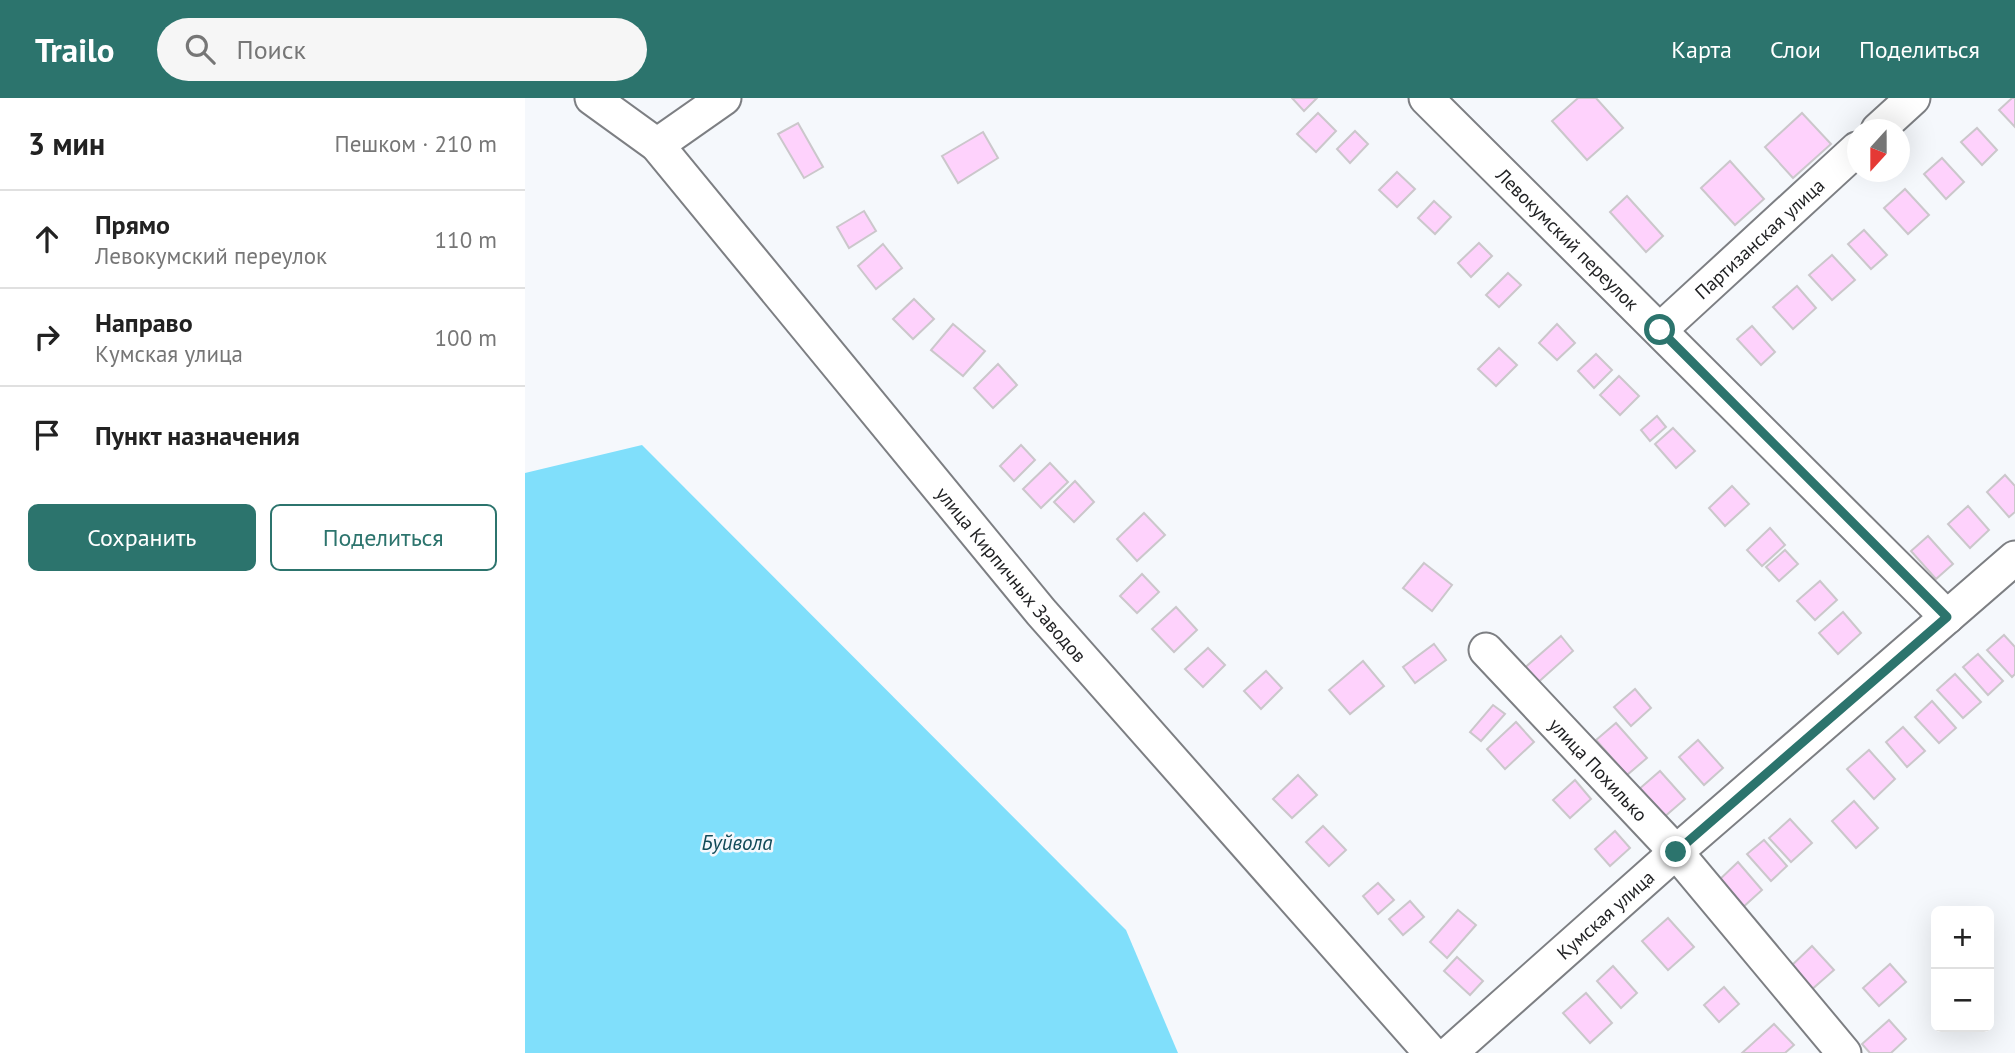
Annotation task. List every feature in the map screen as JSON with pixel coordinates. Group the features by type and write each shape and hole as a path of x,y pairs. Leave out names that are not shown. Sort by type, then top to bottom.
{"street":[{"name":"улица Кирпичных Заводов","path":"592,98 657,145 1041,612 1431,1053"},
{"path":"657,145 724,98"},
{"name":"Левокумский переулок","path":"1426,98 1947,617"},
{"path":"1890,119 1913,98"},
{"name":"Партизанская улица","path":"1660,330 1847,158"},
{"name":"Кумская улица","path":"1450,1053 1676,852 2015,558"},
{"name":"улица Похилько","path":"1486,650 1676,852 1844,1053"}],"water":[{"name":"Буйвола","path":"642,445 1126,930 1178,1053 525,1053 525,473"}],"building":[{"path":"1292,98 1317,98 1304,111"},
{"path":"1578,98 1596,98 1623,128 1587,160 1552,121"},
{"path":"2015,98 2015,127 1999,110"},
{"path":"1318,113 1336,131 1316,152 1297,134"},
{"path":"1802,113 1831,144 1793,178 1765,147"},
{"path":"798,123 823,167 804,178 778,134"},
{"path":"1977,128 1997,150 1982,165 1961,142"},
{"path":"1355,131 1368,144 1350,163 1337,149"},
{"path":"983,132 998,158 958,183 942,156"},
{"path":"1942,158 1964,182 1946,199 1924,174"},
{"path":"1730,161 1764,199 1735,225 1701,188"},
{"path":"1397,172 1415,189 1397,207 1379,190"},
{"path":"1905,189 1929,215 1908,234 1884,208"},
{"path":"1627,196 1663,236 1646,252 1610,212"},
{"path":"1434,201 1451,217 1435,234 1418,218"},
{"path":"864,211 876,231 849,248 837,227"},
{"path":"1864,230 1887,255 1871,269 1848,244"},
{"path":"1479,243 1492,256 1471,277 1458,263"},
{"path":"883,244 902,268 876,289 858,266"},
{"path":"1832,255 1855,280 1832,300 1809,275"},
{"path":"1508,273 1521,285 1499,307 1486,295"},
{"path":"1797,286 1816,308 1793,329 1773,307"},
{"path":"914,299 934,319 913,339 893,319"},
{"path":"953,324 985,351 963,376 931,350"},
{"path":"1557,324 1575,343 1557,360 1539,343"},
{"path":"1752,326 1775,352 1761,365 1737,339"},
{"path":"1499,348 1517,365 1496,386 1478,369"},
{"path":"1596,354 1612,370 1594,388 1578,371"},
{"path":"998,364 1017,385 993,408 974,388"},
{"path":"1619,376 1639,396 1620,415 1600,395"},
{"path":"1657,416 1666,427 1650,441 1641,430"},
{"path":"1673,428 1695,451 1676,468 1655,444"},
{"path":"1021,445 1035,460 1014,481 1000,466"},
{"path":"1050,463 1068,482 1041,508 1023,489"},
{"path":"2005,475 2015,486 2015,512 2009,517 1987,492"},
{"path":"1075,481 1094,502 1074,522 1054,502"},
{"path":"1732,486 1749,504 1725,526 1709,508"},
{"path":"1968,506 1989,530 1970,548 1948,524"},
{"path":"1144,513 1165,535 1137,561 1117,539"},
{"path":"1770,528 1785,545 1762,566 1747,550"},
{"path":"1928,536 1953,564 1936,579 1911,551"},
{"path":"1785,550 1798,564 1779,581 1766,567"},
{"path":"1424,563 1452,585 1432,611 1403,588"},
{"path":"1142,574 1159,592 1137,613 1120,596"},
{"path":"1820,581 1837,600 1815,620 1797,601"},
{"path":"1176,607 1197,630 1174,652 1152,629"},
{"path":"1843,612 1861,633 1838,654 1819,633"},
{"path":"2004,635 2015,647 2015,674 2012,677 1987,650"},
{"path":"1561,636 1573,651 1534,686 1521,671"},
{"path":"1434,644 1446,660 1415,683 1403,667"},
{"path":"1208,648 1225,665 1203,687 1185,669"},
{"path":"1978,654 2003,681 1988,695 1963,667"},
{"path":"1363,661 1384,686 1350,714 1329,690"},
{"path":"1266,671 1282,688 1261,709 1244,691"},
{"path":"1955,674 1981,702 1963,718 1937,690"},
{"path":"1635,689 1651,708 1631,726 1614,707"},
{"path":"1932,701 1956,728 1939,743 1915,717"},
{"path":"1493,705 1505,714 1481,741 1470,732"},
{"path":"1516,722 1534,742 1505,769 1487,749"},
{"path":"1616,723 1647,758 1627,775 1596,740"},
{"path":"1903,727 1925,751 1907,767 1886,742"},
{"path":"1698,740 1723,768 1704,785 1679,757"},
{"path":"1869,750 1895,779 1874,799 1847,769"},
{"path":"1660,771 1685,799 1663,818 1638,790"},
{"path":"1298,775 1317,795 1292,818 1273,799"},
{"path":"1575,780 1591,799 1570,818 1553,800"},
{"path":"1854,801 1878,828 1856,848 1832,821"},
{"path":"1790,819 1812,843 1791,862 1769,838"},
{"path":"1323,826 1346,850 1329,866 1306,842"},
{"path":"1615,831 1630,848 1610,866 1595,849"},
{"path":"1764,840 1787,866 1771,881 1747,854"},
{"path":"1738,862 1762,890 1741,909 1717,882"},
{"path":"1378,883 1394,900 1378,914 1363,896"},
{"path":"1410,901 1424,917 1403,935 1389,919"},
{"path":"1458,910 1476,925 1447,958 1430,942"},
{"path":"1668,918 1694,947 1668,970 1642,941"},
{"path":"1812,946 1834,970 1810,991 1789,968"},
{"path":"1457,957 1483,981 1470,995 1444,971"},
{"path":"1890,964 1906,982 1879,1006 1863,988"},
{"path":"1613,966 1637,993 1621,1008 1597,981"},
{"path":"1724,987 1739,1004 1719,1022 1704,1005"},
{"path":"1586,993 1612,1023 1590,1043 1563,1013"},
{"path":"1889,1020 1906,1039 1891,1053 1870,1053 1862,1044"},
{"path":"1774,1024 1794,1045 1785,1053 1742,1053"}],"route":[{"path":"1660,330 1947,617 1676,852"}]}
